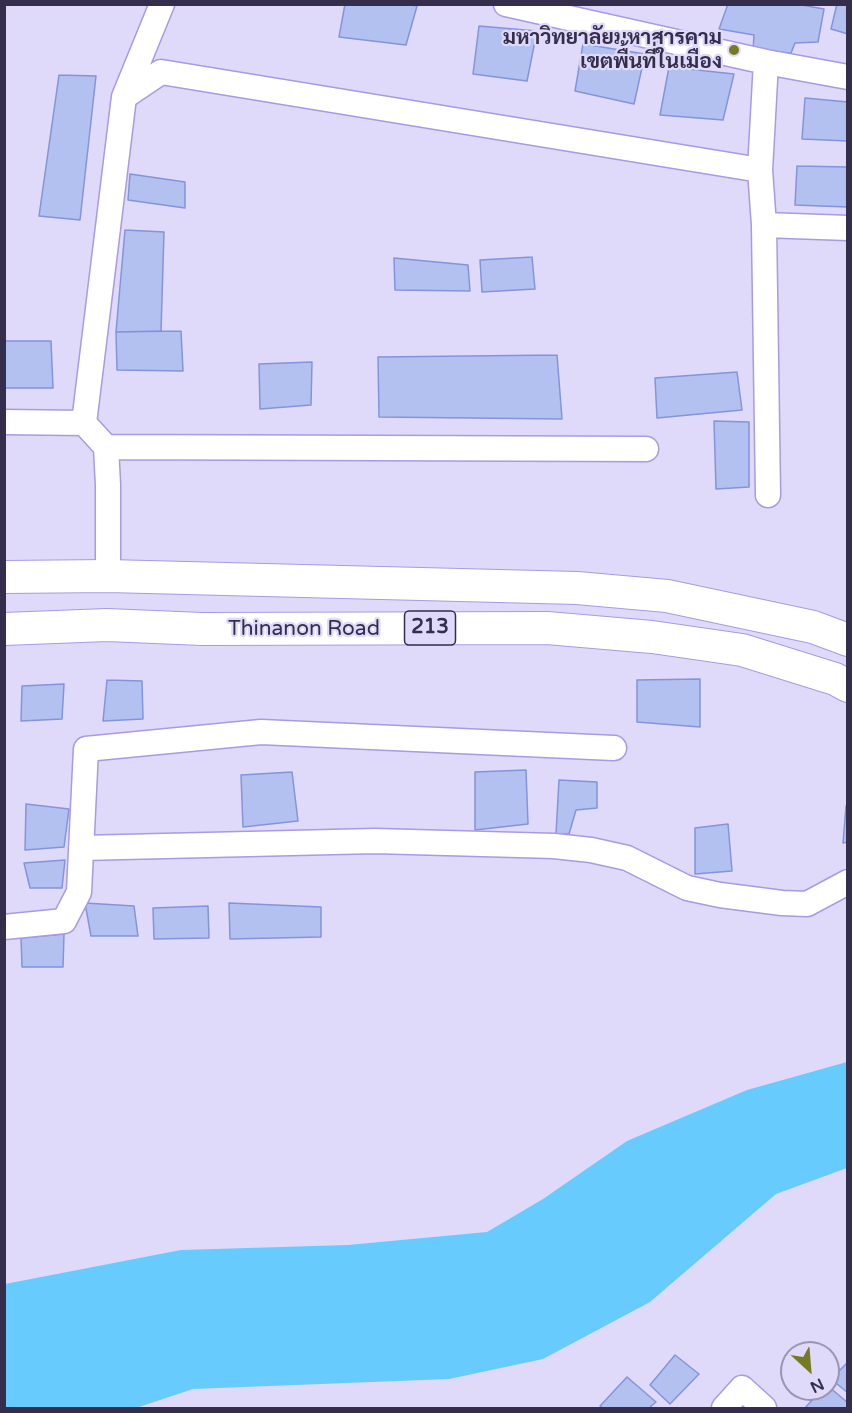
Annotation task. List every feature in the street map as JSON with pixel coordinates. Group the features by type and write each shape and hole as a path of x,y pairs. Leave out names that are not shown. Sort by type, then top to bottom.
{"main road":[{"name":"213","path":"4,577 108,576 577,588 656,595 735,609 813,627 848,640"},
{"path":"107,626 108,576"},
{"name":"Thinanon Road","path":"4,629 107,626 202,629 547,628 628,635 742,650 835,679 848,686"}],"street":[{"path":"84,423 124,97 162,4"},
{"path":"506,4 766,62 848,77"},
{"path":"766,62 760,170 764,225 768,495"},
{"path":"124,97 161,72 760,170"},
{"path":"764,225 848,228"},
{"path":"4,422 84,423 106,447 108,576"},
{"path":"106,447 646,449"},
{"path":"4,927 64,921 79,892 86,749 261,732 614,748"},
{"path":"81,848 375,841 554,846 591,850 627,858 687,888 782,903 807,904 848,882"},
{"path":"724,1408 742,1388 764,1408"}],"water":[{"path":"847,1062 847,1168 776,1194 650,1302 543,1359 449,1379 193,1389 136,1408 5,1408 5,1284 181,1250 348,1245 487,1232 543,1199 627,1141 747,1090"}],"building":[{"path":"345,4 417,6 406,45 339,37"},
{"path":"728,4 796,4 824,9 818,42 795,43 791,53 753,50 754,35 719,29"},
{"path":"837,4 848,5 848,34 831,29"},
{"path":"479,26 537,31 527,81 473,74"},
{"path":"583,44 645,54 634,104 575,91"},
{"path":"669,67 734,74 723,120 660,115"},
{"path":"59,75 96,76 80,220 39,216"},
{"path":"805,98 848,102 848,141 802,139"},
{"path":"797,166 848,167 848,207 795,205"},
{"path":"130,174 185,182 185,208 128,200"},
{"path":"125,230 164,232 161,331 116,332"},
{"path":"532,257 535,289 482,292 480,260"},
{"path":"394,258 468,265 470,291 395,290"},
{"path":"181,331 183,371 117,370 116,332"},
{"path":"4,341 51,341 53,388 4,388"},
{"path":"557,355 562,419 379,417 378,357"},
{"path":"312,362 311,405 260,409 259,364"},
{"path":"737,372 742,410 657,418 655,378"},
{"path":"714,421 749,422 749,487 716,489"},
{"path":"700,679 700,727 637,722 637,680"},
{"path":"107,680 142,681 143,719 103,721"},
{"path":"64,684 62,719 21,721 22,686"},
{"path":"526,770 528,824 475,830 475,772"},
{"path":"292,772 298,821 243,827 241,775"},
{"path":"559,780 597,782 597,808 576,810 569,834 556,834"},
{"path":"26,804 69,809 64,847 25,850"},
{"path":"846,806 848,842 843,843"},
{"path":"728,824 732,871 695,874 695,828"},
{"path":"65,860 62,888 30,888 24,863"},
{"path":"85,903 134,906 138,936 91,936"},
{"path":"229,903 321,907 321,937 230,939"},
{"path":"208,906 209,938 154,939 153,908"},
{"path":"64,934 63,967 22,967 21,938"},
{"path":"675,1355 699,1374 670,1404 650,1385"},
{"path":"848,1362 848,1393 840,1386 840,1370"},
{"path":"627,1377 656,1402 649,1408 603,1408 600,1406"},
{"path":"840,1396 848,1403 848,1408 805,1408 811,1401 840,1401"}],"place":[{"name":"มหาวิทยาลัยมหาสารคาม เขตพื้นที่ในเมือง","path":"734,50"}]}
